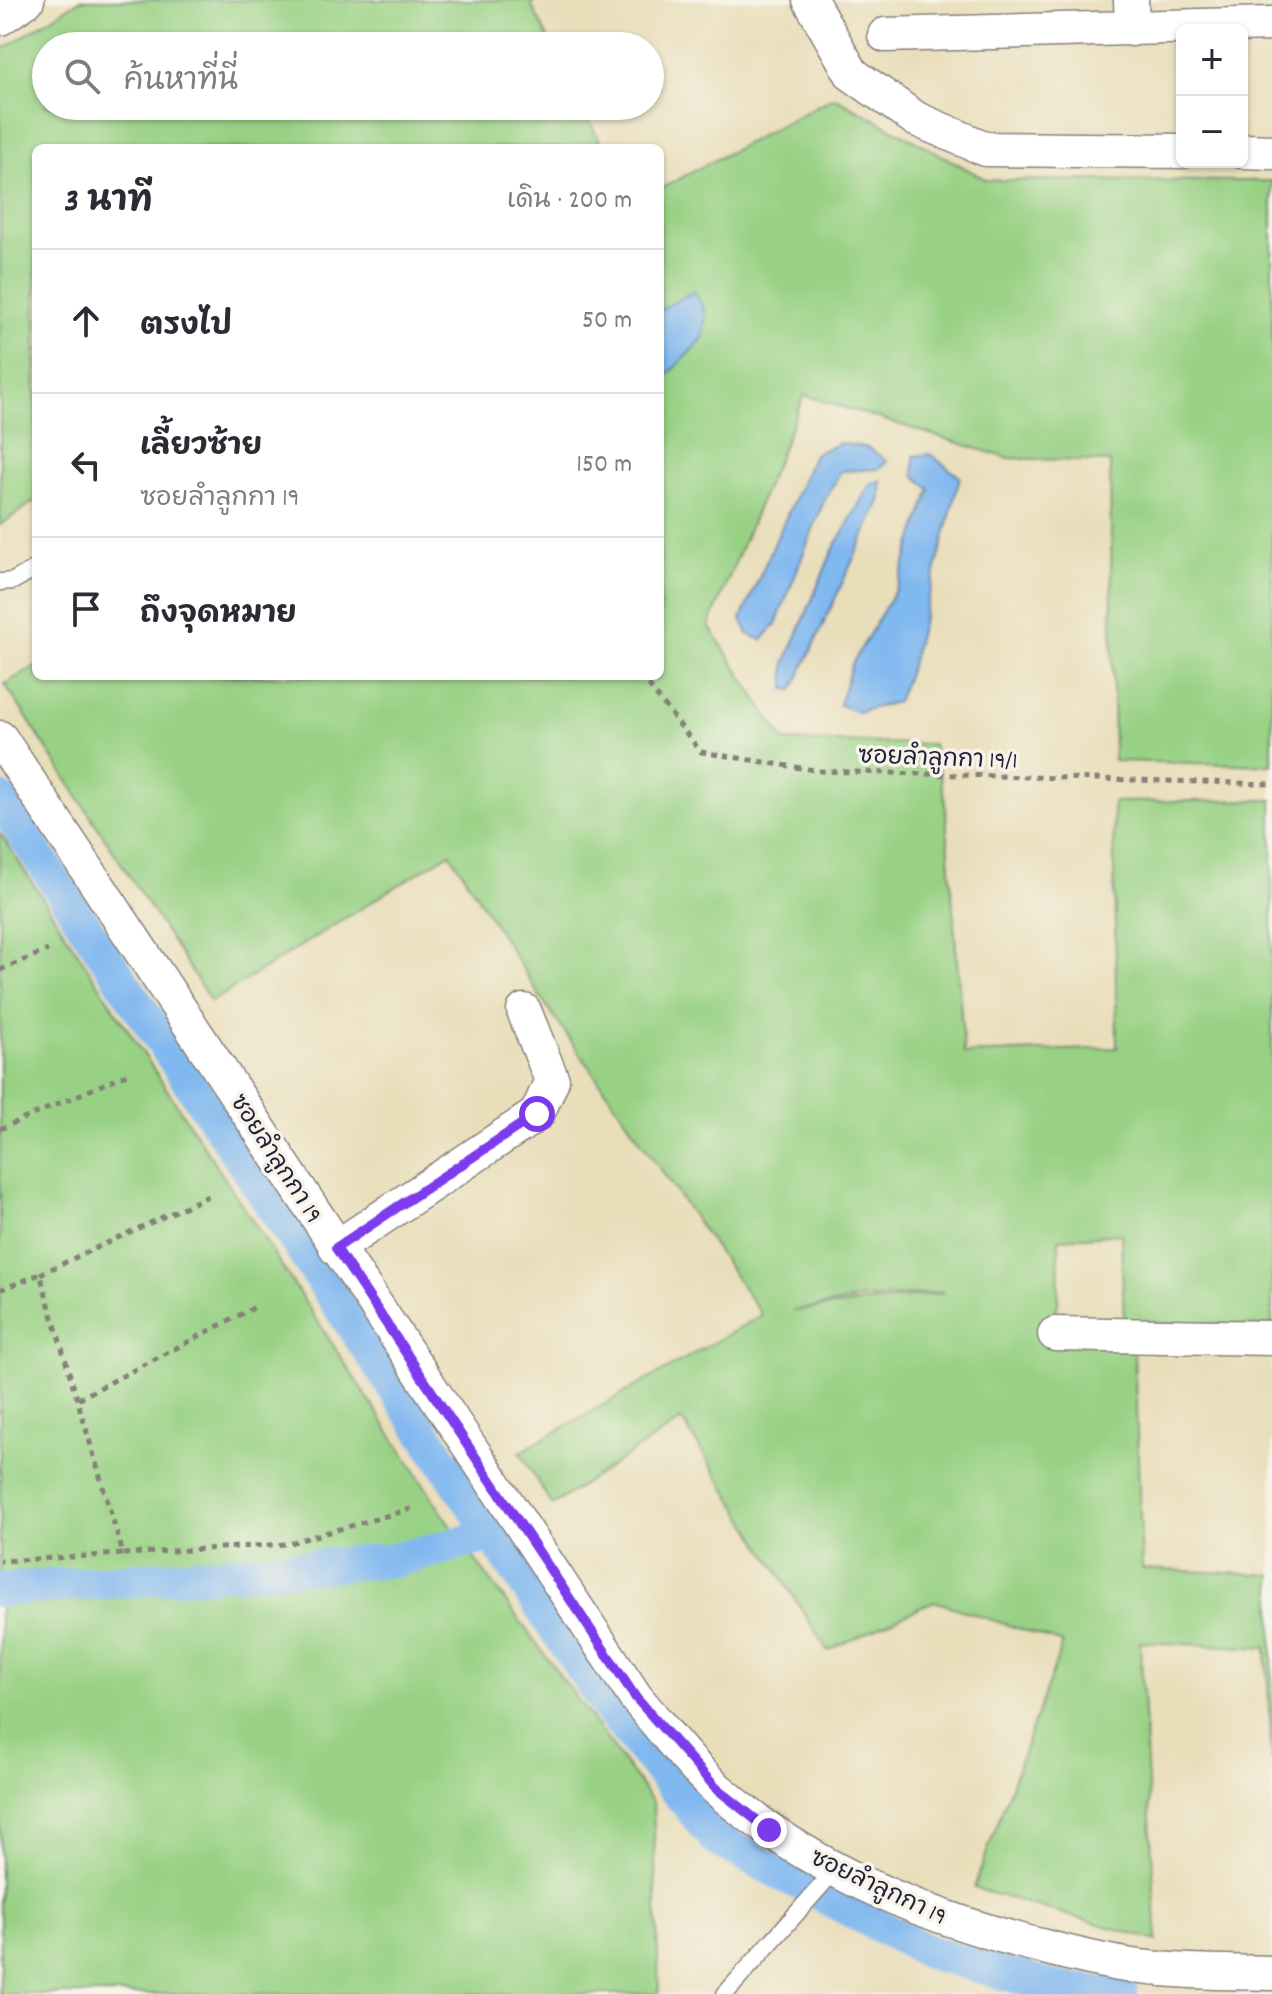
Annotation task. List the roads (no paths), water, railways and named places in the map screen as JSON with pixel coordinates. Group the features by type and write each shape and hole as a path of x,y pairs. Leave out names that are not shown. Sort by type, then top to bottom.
{"street":[{"path":"0,18 27,0"},
{"path":"810,0 852,74 916,119 986,149 1176,151"},
{"path":"885,35 1131,15 1272,24"},
{"path":"1248,151 1272,152"},
{"name":"ซอยลำลูกกา 19","path":"0,738 636,1698 716,1788 828,1879 915,1908 1065,1953 1132,1966 1272,1973"},
{"path":"336,1248 537,1114 552,1080 524,1011"},
{"path":"1055,1334 1272,1338"}],"lane":[{"path":"0,582 13,581 32,570"},
{"path":"725,1994 828,1879"}],"water":[{"path":"694,291 706,313 703,338 664,379 664,308"},
{"path":"840,443 868,448 887,461 878,469 841,471 824,501 776,624 762,640 748,634 741,619 814,454"},
{"path":"930,454 960,477 911,665 897,702 858,712 839,705 852,664 897,587 930,489 914,475 914,456"},
{"path":"881,481 881,499 793,690 785,689 785,663 832,552 871,483"}],"waterway":[{"path":"0,799 607,1706 716,1839 928,1952 1062,1989 1121,1994"},
{"path":"0,1590 395,1560 492,1535"}]}
